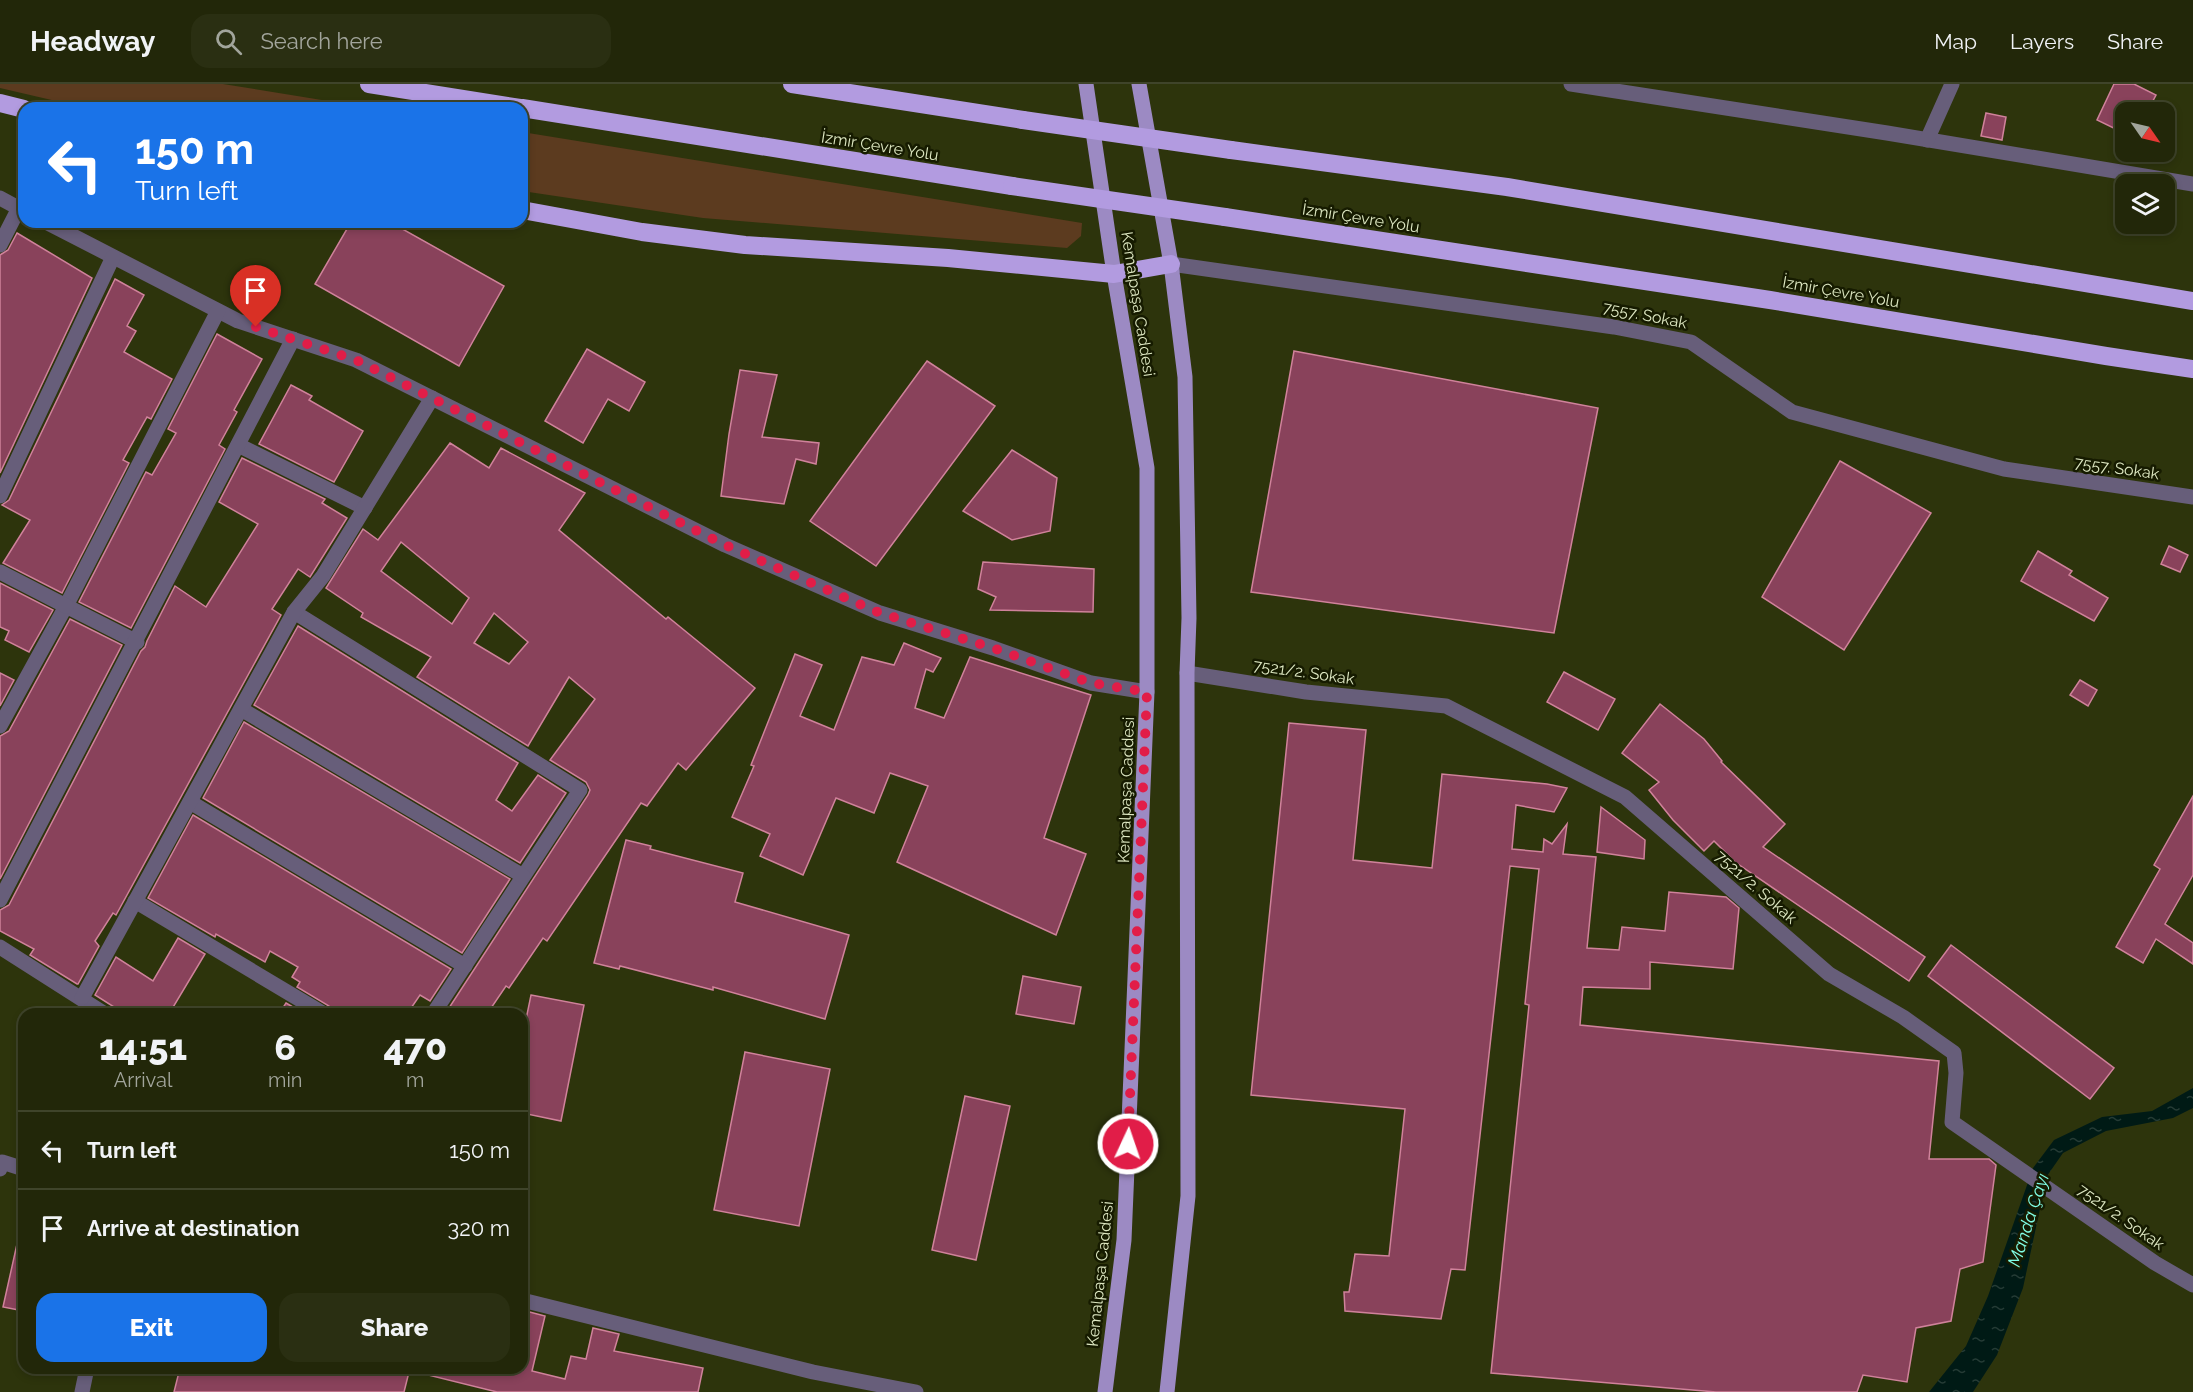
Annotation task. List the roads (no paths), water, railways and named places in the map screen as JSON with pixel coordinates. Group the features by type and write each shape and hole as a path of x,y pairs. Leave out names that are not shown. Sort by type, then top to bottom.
{"highway":[{"name":"İzmir Çevre Yolu","path":"369,84 483,102"},
{"path":"792,84 1230,150 1508,187 2193,301"},
{"path":"0,103 18,108"},
{"name":"İzmir Çevre Yolu","path":"528,109 1012,186 1758,298 2193,369"},
{"path":"528,211 642,232 745,245 948,258 1114,274 1171,264"}],"main road":[{"name":"Kemalpaşa Caddesi","path":"1086,84 1114,274 1147,468 1147,692 1124,1240 1105,1392"},
{"path":"1140,84 1171,264 1185,377 1189,618 1187,673 1188,1196 1167,1392"}],"street":[{"path":"1571,84 2193,184"},
{"path":"1927,140 1952,84"},
{"path":"0,198 18,207"},
{"path":"0,245 18,214"},
{"path":"57,228 237,321 356,360 725,545 880,613 993,648 1091,683 1147,692"},
{"path":"0,496 112,257"},
{"name":"7557. Sokak","path":"1171,264 1614,327 1690,342 1792,412 2004,469 2193,497"},
{"path":"0,726 66,606 218,311"},
{"path":"0,900 137,642 293,339"},
{"path":"82,998 294,612 323,576 432,398"},
{"path":"238,445 364,508"},
{"path":"0,572 137,642"},
{"path":"294,612 580,790 437,1008"},
{"name":"7521/2. Sokak","path":"1187,673 1306,692 1446,706 1625,797 1829,974 1903,1017 1954,1053 1956,1073 1952,1122 2155,1263 2193,1285"},
{"path":"241,709 523,876"},
{"path":"190,802 465,966"},
{"path":"135,902 314,1008"},
{"path":"0,947 96,1008"},
{"path":"0,1169 2,1162 18,1167"},
{"path":"528,1301 813,1372 916,1392"},
{"path":"82,1392 86,1374"}],"water":[{"name":"Manda Çayı","path":"2193,1088 2193,1108 2173,1118 2106,1131 2063,1153 2047,1176 2023,1288 1997,1355 1973,1392 1929,1392 1966,1346 1988,1296 2033,1168 2054,1140 2102,1117 2152,1111"}]}
